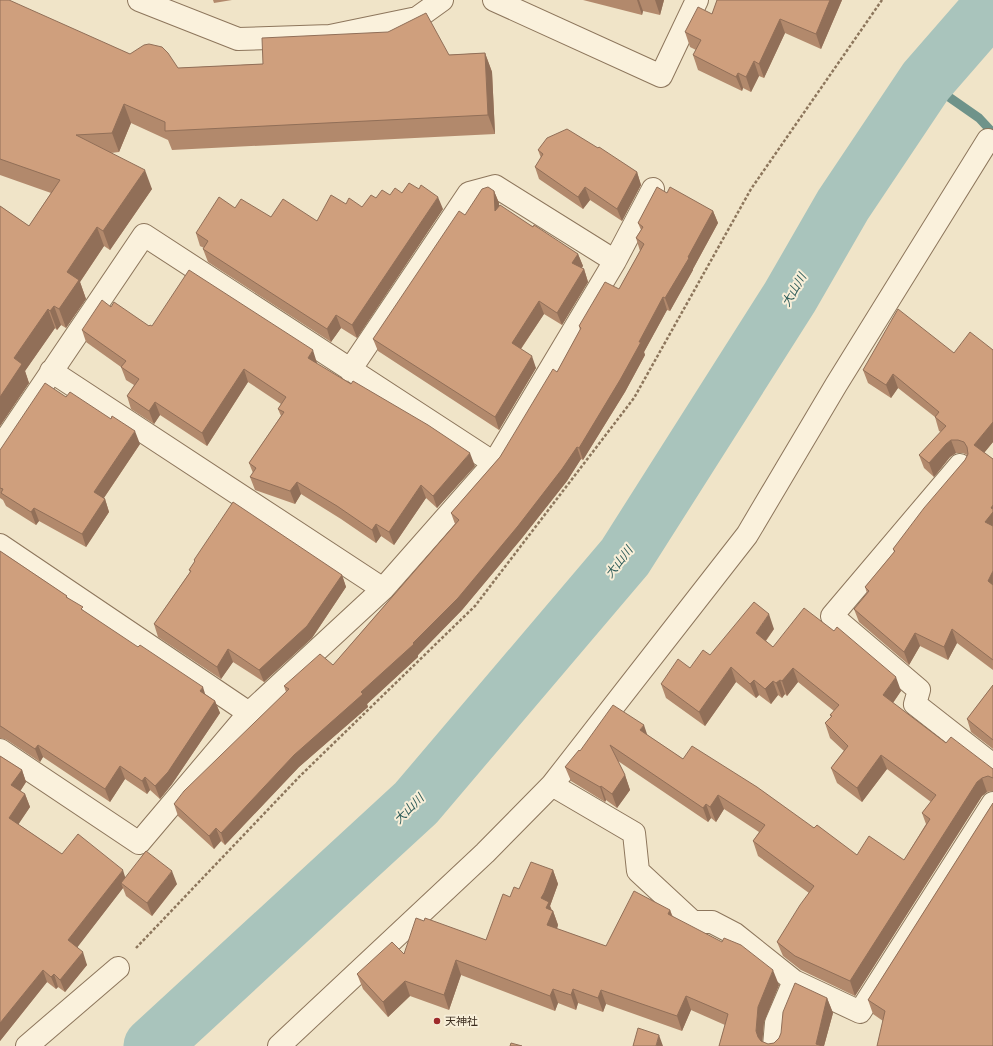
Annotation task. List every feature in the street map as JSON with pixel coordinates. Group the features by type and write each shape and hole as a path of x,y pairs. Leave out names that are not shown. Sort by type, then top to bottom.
{"street":[{"path":"139,0 238,39 330,36 417,18 442,0"},
{"path":"494,0 661,76 697,0"},
{"path":"279,1046 485,853 552,785 747,535 836,385 988,140"},
{"path":"350,370 469,193 495,186 615,261"},
{"path":"0,750 138,843 249,713 384,588 494,463 615,261 653,189"},
{"path":"0,448 51,370 144,235 494,463"},
{"path":"51,370 384,588"},
{"path":"960,465 832,616 919,690 915,704 993,765"},
{"path":"0,545 249,713"},
{"path":"552,785 634,833 638,871 693,922 712,922 735,934 794,981 860,1012 993,803"},
{"path":"27,1046 118,968"},
{"path":"774,1046 776,1023 794,981"}],"path":[{"path":"118,968 300,776 475,606 634,398 751,189 882,0"}],"building":[{"path":"0,0 9,0 130,54 144,45 149,44 162,47 178,68 263,64 262,38 388,32 426,13 449,55 485,53 488,115 165,131 165,122 124,104 112,133 76,135 145,170 103,231 97,227 67,272 79,280 59,309 54,306 50,311 48,309 14,358 22,364 0,397 0,206 29,226 60,180 0,159"},
{"path":"717,0 830,0 816,34 780,19 759,64 754,61 746,77 738,73 736,77 693,55 701,40 685,32 698,7 712,14"},
{"path":"567,129 598,148 599,147 637,172 617,209 585,187 578,197 535,167 543,154 538,150 547,138"},
{"path":"409,183 419,189 421,185 438,197 352,325 336,315 327,329 203,249 208,241 196,233 219,197 235,208 241,199 271,217 283,199 317,221 331,195 346,204 349,198 362,207 371,195 376,198 382,190 390,195 395,188 402,193"},
{"path":"488,187 494,191 495,211 500,205 533,227 534,225 578,254 572,263 584,269 557,313 539,301 512,343 532,356 495,417 373,339 459,211 465,215 482,189"},
{"path":"657,187 667,193 670,187 713,211 688,257 689,258 665,298 663,297 620,380 579,448 577,447 518,526 458,598 413,643 414,644 361,692 363,694 294,755 221,833 216,828 209,836 174,804 184,791 289,689 284,686 320,654 333,665 459,520 451,513 500,457 553,369 557,372 581,328 579,326 605,282 619,289 644,244 636,238 643,227 638,223"},
{"path":"189,270 313,350 308,358 351,384 353,381 428,425 470,453 433,496 421,485 389,532 376,524 372,530 337,506 297,482 290,491 250,477 256,468 249,463 284,412 278,409 286,397 244,369 202,433 155,402 149,411 127,396 139,379 121,367 126,361 82,330 102,300 111,307 114,302 149,326 152,326"},
{"path":"898,309 954,353 970,332 993,350 993,422 974,445 993,459 993,505 991,508 993,509 993,512 985,522 993,526 993,571 988,581 993,585 993,660 952,629 944,647 915,633 904,652 854,609 869,591 865,587 895,551 893,549 924,508 965,460 968,454 967,447 964,442 951,440 929,463 919,455 946,426 935,417 939,412 893,374 886,385 863,370"},
{"path":"45,383 66,397 70,392 111,419 112,416 135,431 94,492 105,499 82,534 34,508 31,512 1,493 3,489 0,488 0,450"},
{"path":"233,502 342,575 307,626 259,670 228,649 217,667 154,624 191,571 189,570 195,561 194,560"},
{"path":"0,551 67,596 66,597 83,607 81,609 138,647 140,645 203,687 200,691 215,701 168,772 155,786 145,777 142,781 120,766 105,789 38,745 35,749 0,726"},
{"path":"754,602 769,614 756,633 773,647 804,608 834,631 837,627 896,677 883,695 946,743 951,737 993,769 993,778 988,776 977,782 850,981 795,956 777,942 800,905 814,886 753,841 765,825 718,795 710,807 706,804 703,808 610,745 625,775 612,794 601,786 600,787 565,767 579,750 580,751 613,705 644,725 640,730 683,759 692,746 757,787 814,828 817,825 857,855 869,836 904,860 930,819 922,813 936,795 881,755 857,788 831,768 848,746 825,723 832,716 830,715 839,705 793,668 782,681 780,680 776,683 773,681 765,689 754,680 750,684 731,667 699,712 661,684 678,659 690,668 703,650 710,655"},
{"path":"993,685 993,740 967,719"},
{"path":"0,756 22,770 11,785 25,794 9,818 62,854 78,834 123,870 68,940 83,952 60,980 54,974 51,977 43,970 0,1023"},
{"path":"993,803 993,1046 877,1046 885,1011 868,1000"},
{"path":"146,851 172,871 147,903 121,883"},
{"path":"531,862 553,870 541,898 549,902 546,908 553,911 547,925 606,946 634,891 670,910 668,914 722,942 724,938 741,945 773,970 758,1007 756,1031 761,1041 768,1044 774,1043 779,1038 781,1033 783,1012 795,983 827,998 816,1044 822,1046 719,1046 728,1014 686,996 677,1016 601,990 598,998 573,989 571,995 553,989 550,996 456,960 444,995 405,981 383,1002 357,974 392,942 404,954 416,918 424,921 425,918 486,940 503,894 510,897 514,887 519,889"},
{"path":"638,1028 659,1035 656,1046 633,1046"},
{"path":"511,1043 522,1046 510,1046"}],"waterway":[{"name":"大山川","path":"152,1046 416,803 625,557 790,297 843,205 926,81 993,4"},
{"path":"926,81 979,118 993,133"}],"place":[{"name":"天神社","path":"437,1021"}]}
